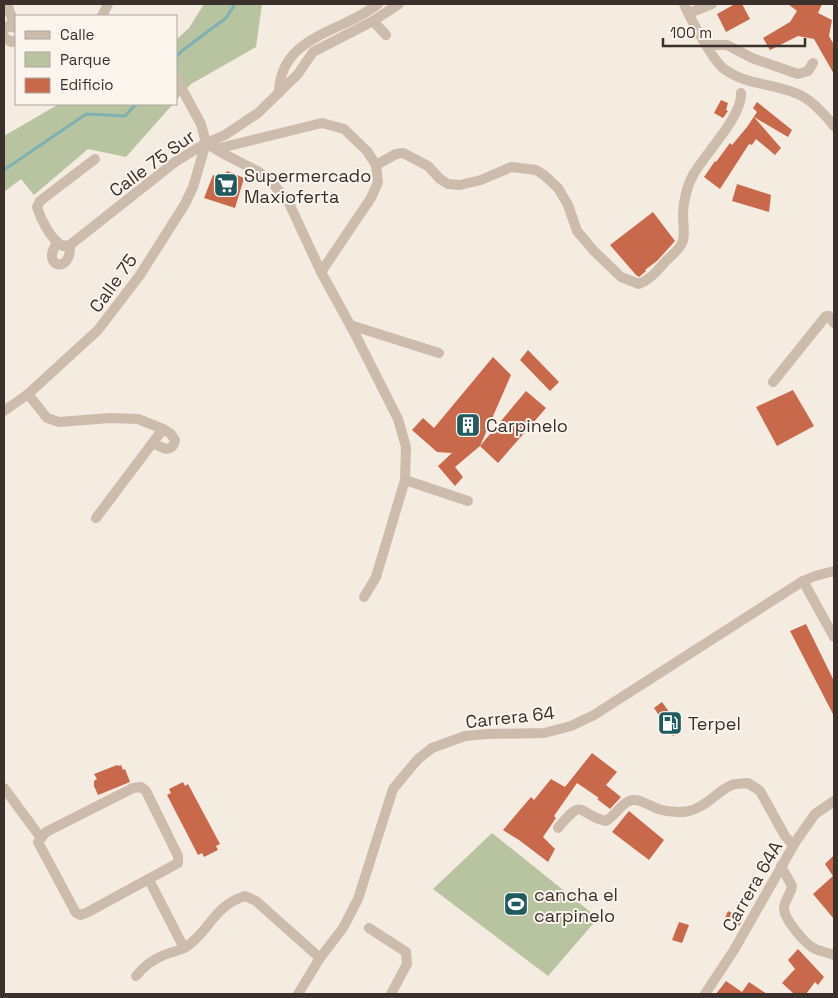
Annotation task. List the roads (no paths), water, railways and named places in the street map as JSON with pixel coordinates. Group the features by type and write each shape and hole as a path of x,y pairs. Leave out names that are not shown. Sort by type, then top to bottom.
{"street":[{"path":"7,4 8,35"},
{"path":"279,93 279,78 291,56 303,44 368,12 378,4"},
{"name":"Calle 75 Sur","path":"70,244 176,162 206,143 225,135 258,113 298,74 313,52 324,52 399,4"},
{"path":"712,4 687,9 722,68 733,75 754,83 800,95 810,102 834,126"},
{"path":"373,21 386,35"},
{"path":"707,45 727,45 752,58 798,74 808,71 813,63"},
{"path":"291,56 296,63 307,62"},
{"path":"178,82 201,124 206,143 259,172 282,195 294,213 321,272 398,419 406,447 405,480 376,577 364,597"},
{"path":"376,165 396,154 403,153 428,166 440,179 448,184 460,185 481,180 511,167 536,170 558,188 568,205 577,230 594,251 621,277 639,284 650,279 682,244 685,198 692,177 733,118 742,100 741,93"},
{"path":"216,149 322,123 344,129 367,151 376,165 378,182 371,198 321,272"},
{"name":"Calle 75","path":"4,411 28,394 98,330 140,275 185,204 193,187 206,143"},
{"path":"57,243 53,248 51,257 58,264 64,263 70,256 70,244 63,246 57,243 39,215 37,207 40,201 95,159"},
{"path":"773,382 826,316 829,316 834,323"},
{"path":"350,325 438,353"},
{"path":"28,394 47,418 59,422 110,418 138,420 163,429 174,436 175,440 172,448 165,449 153,443"},
{"path":"96,518 163,429"},
{"path":"405,480 468,501"},
{"name":"Carrera 64","path":"298,994 320,958 343,928 358,899 393,789 418,759 432,748 465,736 544,733 571,726 594,715 802,582 834,571"},
{"path":"802,582 834,637"},
{"path":"558,828 570,813 576,809 583,810 599,820 606,821 612,818 624,804 631,800 676,812 691,810 705,804 732,785 748,783 760,791 785,836 793,845"},
{"path":"141,787 146,791 179,861 175,866 149,880 81,915 76,913 71,906 38,842 46,832 134,788 141,787"},
{"path":"4,788 40,838"},
{"name":"Carrera 64A","path":"705,994 734,950 793,845 815,814 834,801"},
{"path":"780,866 792,886 785,902 786,918 805,941 814,948 834,955"},
{"path":"149,880 184,948"},
{"path":"136,976 147,964 184,948 196,938 224,906 244,896 248,896 256,901 320,958"},
{"path":"369,928 406,952 408,964 391,994"}],"waterway":[{"path":"178,55 226,18 235,4"},
{"path":"4,170 86,114 125,116 135,105"}],"place":[{"name":"Supermercado Maxioferta","path":"226,185"},
{"name":"Carpinelo","path":"468,425"},
{"name":"Terpel","path":"670,723"},
{"name":"cancha el carpinelo","path":"516,904"}]}
